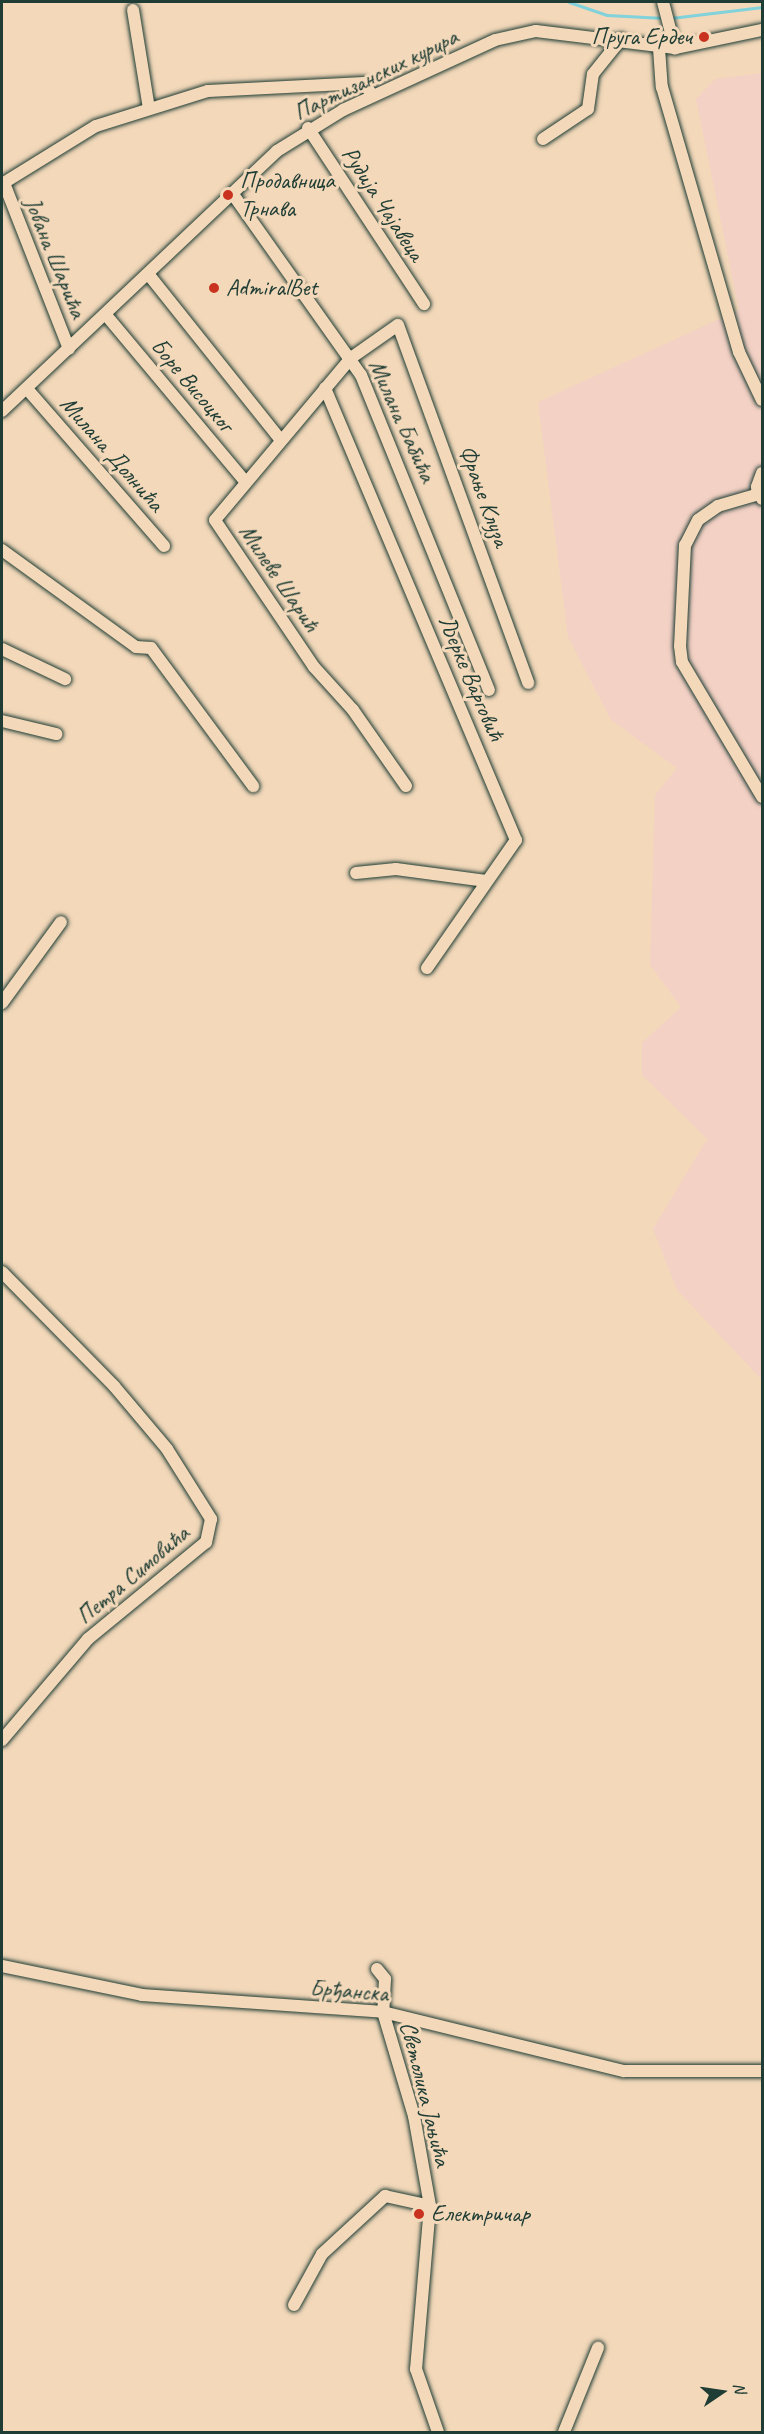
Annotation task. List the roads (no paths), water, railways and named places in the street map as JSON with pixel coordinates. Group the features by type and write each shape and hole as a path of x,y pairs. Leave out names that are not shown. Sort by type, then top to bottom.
{"street":[{"path":"663,2 675,48"},
{"path":"133,10 149,109"},
{"name":"Партизанских курира","path":"2,411 28,390 232,193 308,128 372,95 495,40 536,31 621,39 659,48 675,48 762,30"},
{"path":"543,139 588,109 593,74 621,39"},
{"path":"659,48 662,87 739,352 762,400"},
{"path":"3,184 96,126 225,88 364,83 372,95"},
{"name":"Рудија Чајавеца","path":"308,128 424,304"},
{"name":"Јована Шарића","path":"3,184 69,349"},
{"name":"Милана Бабића","path":"232,193 351,358 423,521 489,690"},
{"path":"149,274 280,440"},
{"name":"Боре Висоцког","path":"106,315 245,481"},
{"name":"Милеве Шарић","path":"398,325 351,358 245,481 215,520 314,667 353,710 406,786"},
{"name":"Фрање Клуза","path":"398,325 528,683"},
{"name":"Љерке Варговић","path":"325,388 516,840 427,968"},
{"name":"Милана Долнића","path":"28,390 164,546"},
{"path":"762,473 761,497 718,506 698,520 685,545 680,646 682,662 762,797"},
{"path":"2,550 136,646 151,648 254,786"},
{"path":"2,649 65,679"},
{"path":"2,722 56,734"},
{"path":"356,873 396,869 486,881"},
{"path":"2,1004 61,922"},
{"name":"Петра Симовића","path":"2,1272 114,1386 167,1449 211,1519 206,1542 88,1640 2,1740"},
{"name":"Брђанска","path":"2,1966 142,1995 383,2012 624,2071 762,2071"},
{"path":"376,1969 385,1979 383,2012"},
{"name":"Светолика Јањића","path":"383,2012 414,2116 430,2206 416,2369 438,2433"},
{"path":"294,2305 322,2254 385,2196 430,2206"},
{"path":"564,2433 598,2348"}],"waterway":[{"path":"569,2 607,15 664,18"},
{"path":"671,18 762,7"}],"place":[{"name":"Пруга Ердеч","path":"704,37"},
{"name":"Продавница Трнава","path":"228,195"},
{"name":"AdmiralBet","path":"214,288"},
{"name":"Електричар","path":"419,2214"}]}
